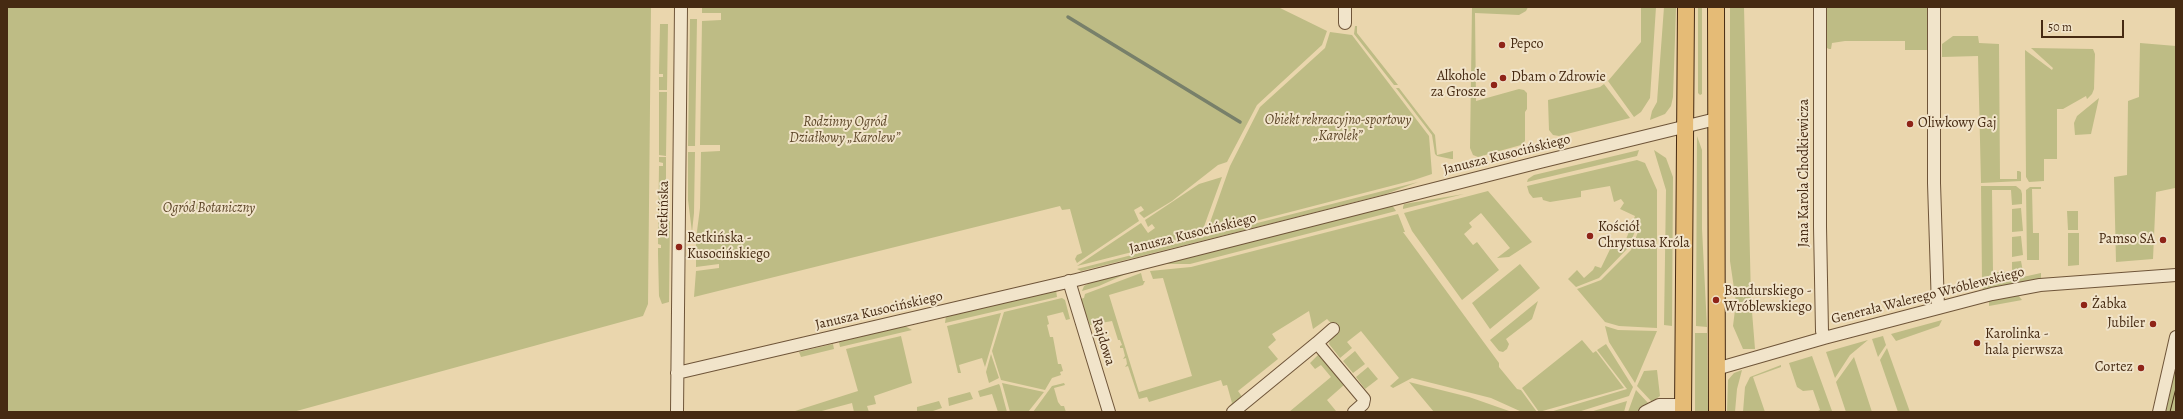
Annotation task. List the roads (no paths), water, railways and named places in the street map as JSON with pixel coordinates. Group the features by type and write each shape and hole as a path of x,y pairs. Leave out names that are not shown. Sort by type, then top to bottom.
{"main road":[{"path":"1683,409 1686,7"},
{"path":"1716,7 1717,412"}],"street":[{"name":"Retkińska","path":"677,412 681,7"},
{"path":"1344,23 1345,7"},
{"name":"Jana Karola Chodkiewicza","path":"1820,7 1820,235 1822,331 1824,338"},
{"path":"1934,7 1934,183 1938,308"},
{"name":"Janusza Kusocińskiego","path":"677,373 1069,282 1716,119"},
{"name":"Generała Walerego Wróblewskiego","path":"1716,369 1824,338 1983,296 2040,285 2176,275"},
{"name":"Rajdowa","path":"1069,282 1109,412"},
{"path":"1234,412 1333,329"},
{"path":"2159,412 2176,336"},
{"path":"1317,343 1364,399 1363,404 1354,412"},
{"path":"1645,412 1659,405 1683,409"}],"waterway":[{"path":"1068,17 1240,122"}],"tram line":[{"path":"2170,412 2176,388"}],"place":[{"name":"Pepco","path":"1502,45"},
{"name":"Dbam o Zdrowie","path":"1503,78"},
{"name":"Alkohole za Grosze","path":"1494,85"},
{"name":"Oliwkowy Gaj","path":"1910,124"},
{"name":"Kościół Chrystusa Króla","path":"1590,236"},
{"name":"Pamso SA","path":"2163,240"},
{"name":"Retkińska - Kusocińskiego","path":"679,247"},
{"name":"Bandurskiego - Wróblewskiego","path":"1716,300"},
{"name":"Żabka","path":"2084,305"},
{"name":"Jubiler","path":"2153,324"},
{"name":"Karolinka - hala pierwsza","path":"1977,343"},
{"name":"Cortez","path":"2141,368"}],"park label":[{"name":"Obiekt rekreacyjno-sportowy „Karolek”","path":"1338,130"},
{"name":"Rodzinny Ogród Działkowy „Karolew”","path":"845,132"},
{"name":"Ogród Botaniczny","path":"209,209"}]}
